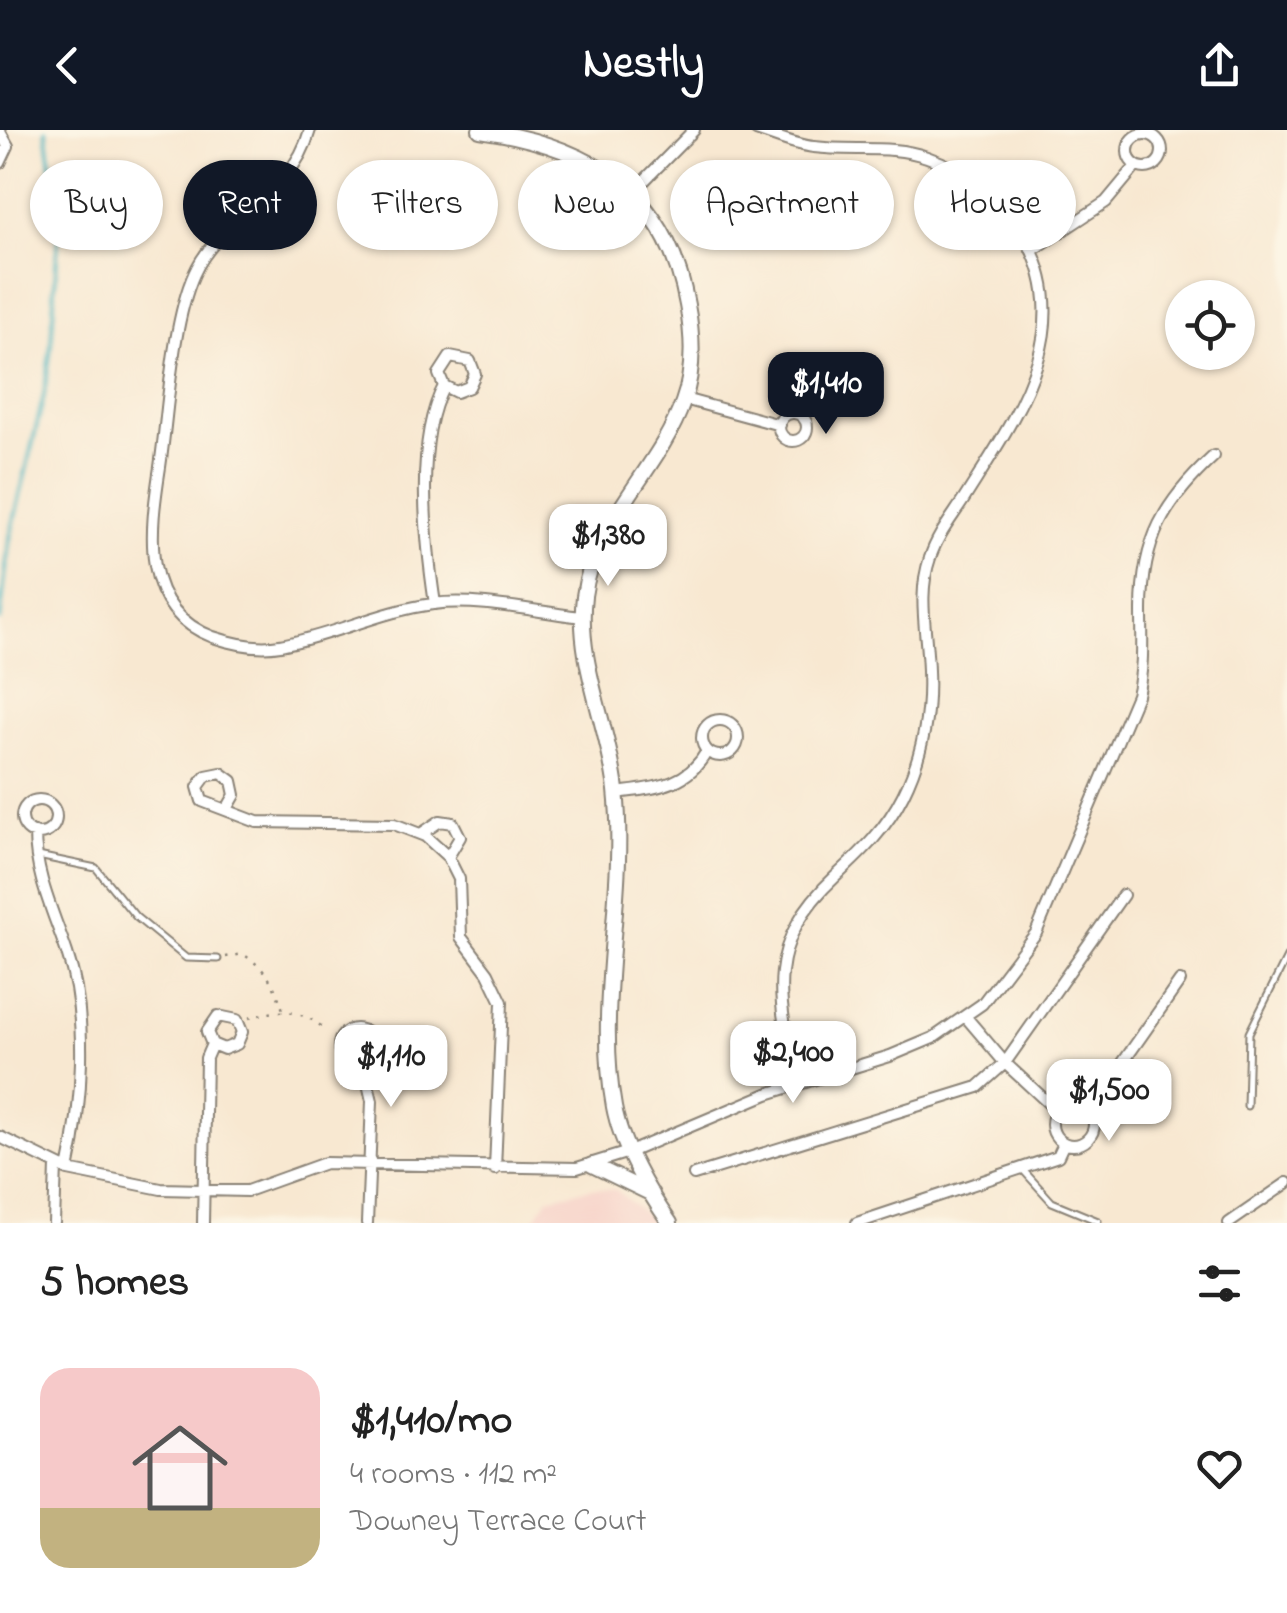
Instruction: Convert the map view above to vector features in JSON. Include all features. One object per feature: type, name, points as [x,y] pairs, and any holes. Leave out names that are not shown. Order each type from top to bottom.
[{"type":"street","points":[[310,130],[292,170],[263,204],[217,240],[189,287],[150,530],[157,581],[175,612],[190,623],[207,634],[248,646],[285,644],[362,619],[435,604],[583,617]]},
{"type":"street","points":[[480,130],[563,148],[586,160]]},
{"type":"street","points":[[650,175],[694,130]]},
{"type":"street","points":[[756,130],[814,147],[933,160]]},
{"type":"street","points":[[0,132],[8,146],[0,163]]},
{"type":"street","points":[[1076,222],[1106,202],[1136,166]]},
{"type":"street","points":[[650,214],[660,226],[686,294],[692,344],[684,399],[596,556],[583,617],[586,651],[616,793],[610,1070],[615,1112],[652,1194],[670,1223]]},
{"type":"street","points":[[799,1083],[780,1000],[784,949],[814,898],[886,826],[912,778],[928,710],[923,580],[939,535],[1022,406],[1037,373],[1045,296],[1034,250]]},
{"type":"street","points":[[435,604],[428,556],[427,472],[437,399],[444,386]]},
{"type":"street","points":[[684,399],[780,425]]},
{"type":"street","points":[[0,1137],[62,1168],[144,1187],[204,1191],[248,1191],[325,1163],[538,1170],[592,1165],[799,1083],[890,1056],[933,1038],[982,1004],[1047,914],[1137,695],[1142,675],[1142,589],[1156,524],[1174,494],[1214,456]]},
{"type":"street","points":[[616,793],[679,781],[699,766],[707,751]]},
{"type":"street","points":[[228,809],[257,822],[394,824],[421,834],[448,857],[458,880],[461,937],[488,973],[502,1002],[496,1168]]},
{"type":"street","points":[[421,834],[440,821],[454,823],[460,837],[448,857]]},
{"type":"street","points":[[35,833],[35,856],[68,954],[81,1046],[79,1108],[62,1168],[54,1223]]},
{"type":"street","points":[[694,1175],[978,1087],[1005,1064],[1123,895]]},
{"type":"street","points":[[1089,1111],[1180,981]]},
{"type":"street","points":[[965,1016],[1005,1064],[1057,1110]]},
{"type":"street","points":[[203,1223],[206,1058],[212,1044]]},
{"type":"street","points":[[363,1062],[372,1100],[367,1223]]},
{"type":"street","points":[[1077,1104],[1089,1111],[1094,1124],[1090,1136],[1078,1144],[1064,1143],[1052,1128],[1057,1110],[1077,1104]]},
{"type":"street","points":[[857,1223],[1058,1156],[1064,1143]]},
{"type":"street","points":[[592,1165],[652,1194]]},
{"type":"street","points":[[1229,1223],[1287,1183]]},
{"type":"lane","points":[[35,856],[96,868],[136,917],[186,958],[218,959]]},
{"type":"lane","points":[[1247,1106],[1250,1033],[1287,957]]},
{"type":"lane","points":[[1022,1168],[1052,1202],[1098,1222]]},
{"type":"path","points":[[218,959],[243,954],[260,965],[272,977],[283,1010]]},
{"type":"path","points":[[248,1018],[283,1010],[311,1018],[326,1030]]},
{"type":"shaded area","points":[[593,1188],[616,1190],[655,1223],[532,1223],[548,1198]]},
{"type":"waterway","points":[[0,620],[9,542],[44,395],[51,346],[59,224],[46,130]]}]
